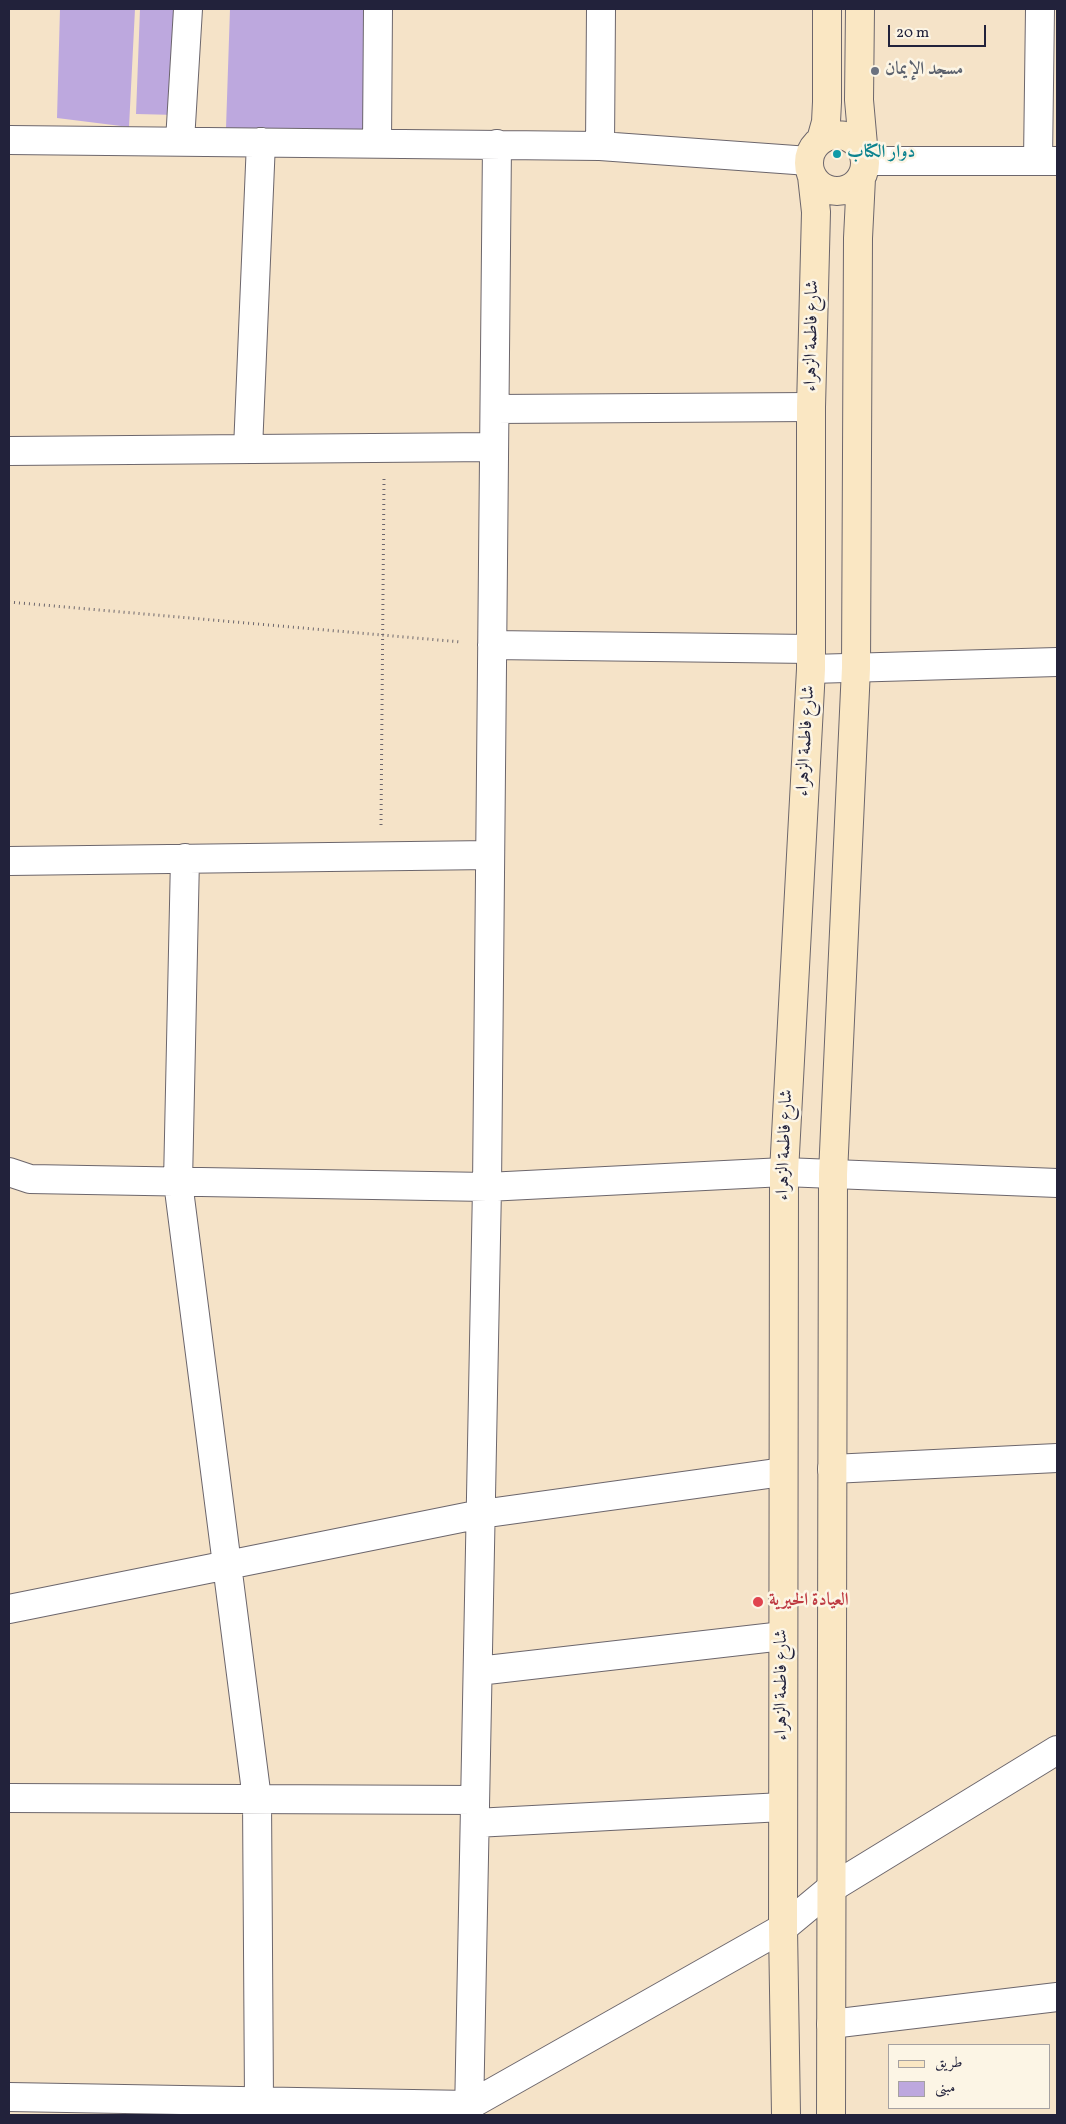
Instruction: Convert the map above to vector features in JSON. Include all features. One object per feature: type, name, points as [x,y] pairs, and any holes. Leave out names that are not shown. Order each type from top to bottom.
[{"type":"main road","name":"شارع فاطمة الزهراء","points":[[786,2115],[783,1928],[784,1172],[811,659],[811,407],[816,212],[814,159],[826,122],[827,9]]},
{"type":"main road","points":[[831,2115],[833,1174],[856,668],[858,238],[864,165],[860,100],[860,9]]},
{"type":"main road","points":[[828,136],[846,136],[860,148],[864,165],[848,190],[840,192],[823,188],[814,159],[828,136]]},
{"type":"street","points":[[180,141],[188,9]]},
{"type":"street","points":[[377,143],[378,9]]},
{"type":"street","points":[[600,146],[601,9]]},
{"type":"street","points":[[864,165],[1048,161],[1040,9]]},
{"type":"street","points":[[9,140],[600,146],[814,159]]},
{"type":"street","points":[[248,449],[261,142]]},
{"type":"street","points":[[469,2110],[487,1187],[497,144]]},
{"type":"street","points":[[495,409],[811,407]]},
{"type":"street","points":[[9,451],[494,447]]},
{"type":"street","points":[[492,645],[811,659],[856,668],[1057,662]]},
{"type":"street","points":[[9,861],[490,855]]},
{"type":"street","points":[[184,858],[178,1182],[257,1799],[259,2101]]},
{"type":"street","points":[[9,1172],[30,1179],[487,1187],[784,1172],[1057,1184]]},
{"type":"street","points":[[832,1470],[1057,1458]]},
{"type":"street","points":[[9,1609],[481,1514],[783,1472]]},
{"type":"street","points":[[478,1671],[783,1636]]},
{"type":"street","points":[[9,2097],[87,2107],[259,2101],[370,2109],[469,2110],[783,1928],[830,1889],[1057,1750]]},
{"type":"street","points":[[9,1798],[257,1799],[475,1812],[783,1807]]},
{"type":"street","points":[[831,2024],[1057,1997]]},
{"type":"path","points":[[381,856],[385,448]]},
{"type":"path","points":[[9,602],[492,645]]},
{"type":"building","points":[[60,9],[135,9],[129,127],[57,118]]},
{"type":"building","points":[[140,9],[182,9],[177,115],[136,114]]},
{"type":"building","points":[[230,9],[368,9],[367,135],[226,128]]},
{"type":"place","name":"مسجد الإيمان","points":[[875,71]]},
{"type":"place","name":"دوار الكتاب","points":[[837,154]]},
{"type":"place","name":"العيادة الخيرية","points":[[758,1602]]}]
